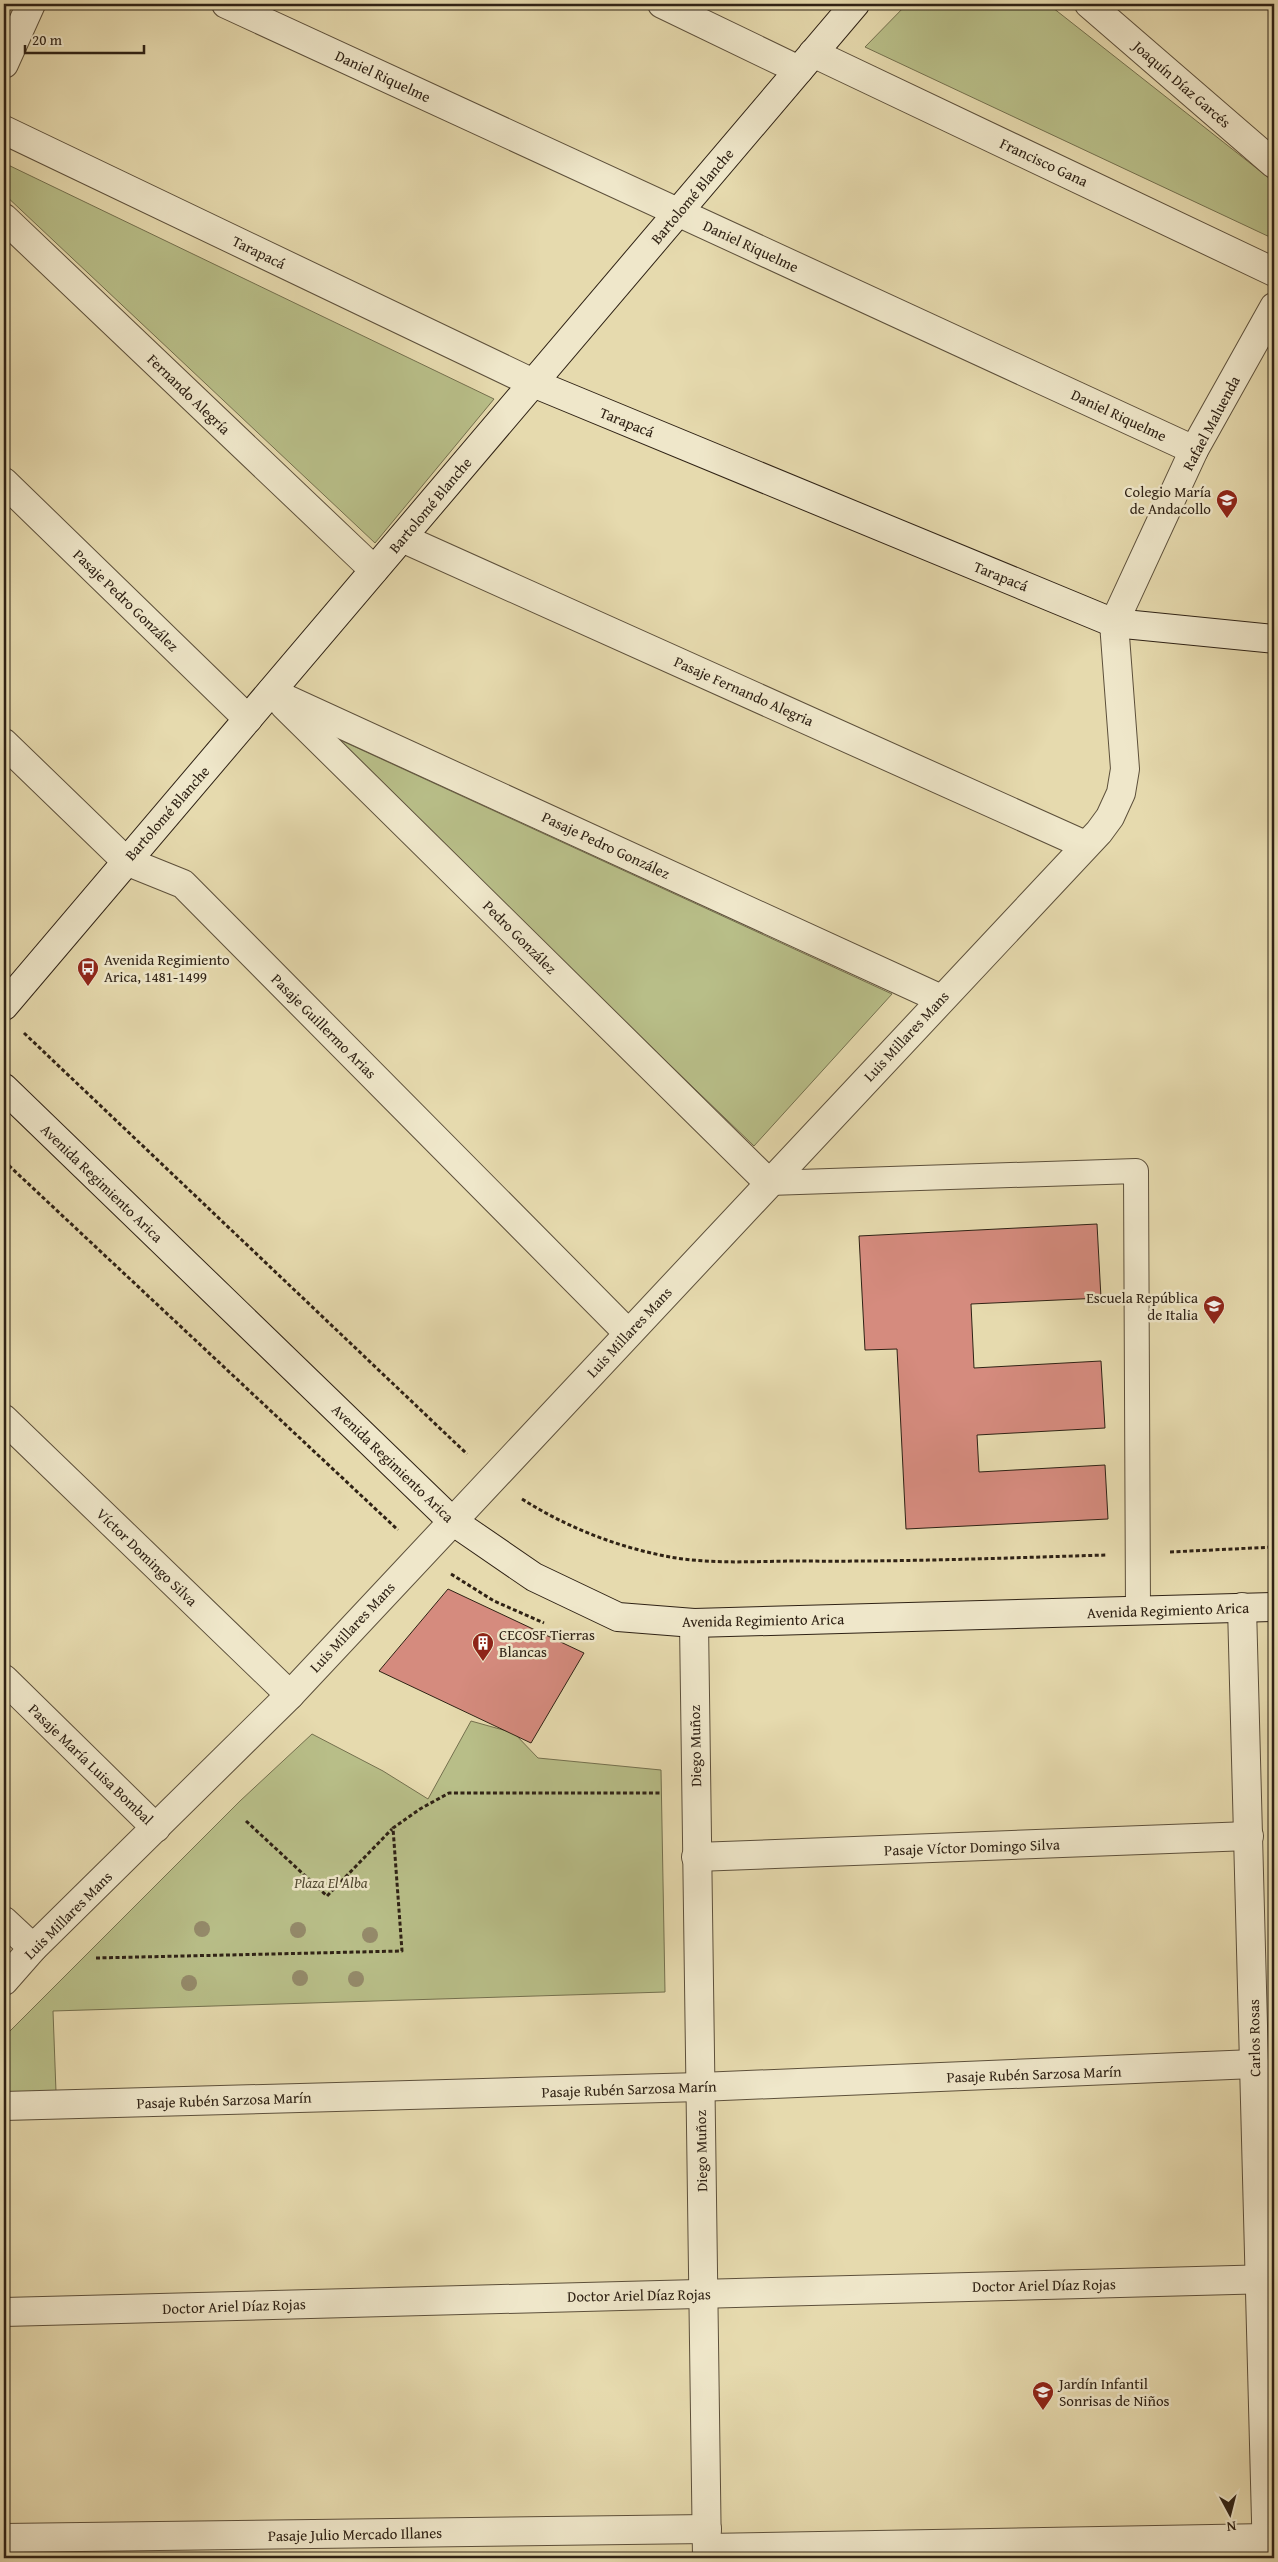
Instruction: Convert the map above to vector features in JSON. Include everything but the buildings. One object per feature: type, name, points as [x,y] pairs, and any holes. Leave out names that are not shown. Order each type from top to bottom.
[{"type":"street","points":[[4,64],[31,4]]},
{"type":"street","name":"Daniel Riquelme","points":[[226,4],[1194,450]]},
{"type":"street","name":"Francisco Gana","points":[[662,4],[806,61],[1274,272]]},
{"type":"street","name":"Bartolomé Blanche","points":[[4,1006],[855,4]]},
{"type":"street","name":"Joaquín Díaz Garcés","points":[[1089,4],[1274,164]]},
{"type":"street","name":"Tarapacá","points":[[4,130],[533,383],[1114,623],[1274,639]]},
{"type":"street","name":"Fernando Alegría","points":[[4,218],[374,570]]},
{"type":"street","name":"Rafael Maluenda","points":[[1114,623],[1194,450],[1274,307]]},
{"type":"street","name":"Pasaje Pedro González","points":[[4,482],[248,719]]},
{"type":"street","name":"Pasaje Fernando Alegria","points":[[402,538],[1085,845]]},
{"type":"street","name":"Luis Millares Mans","points":[[4,1980],[33,1948],[290,1695],[451,1520],[1099,832],[1110,817],[1120,793],[1125,769],[1114,623]]},
{"type":"street","name":"Pasaje Pedro González","points":[[271,692],[940,999]]},
{"type":"street","name":"Pedro González","points":[[271,692],[769,1183]]},
{"type":"street","name":"Pasaje Guillermo Arias","points":[[4,743],[126,861],[184,884],[628,1333]]},
{"type":"street","name":"Avenida Regimiento Arica","points":[[4,1088],[451,1520],[534,1576],[618,1617],[694,1623],[1274,1607]]},
{"type":"street","name":"Víctor Domingo Silva","points":[[4,1419],[290,1695]]},
{"type":"street","name":"Carlos Rosas","points":[[1242,1608],[1254,2064],[1267,2279],[1267,2548]]},
{"type":"street","name":"Diego Muñoz","points":[[694,1623],[707,2545]]},
{"type":"street","name":"Pasaje María Luisa Bombal","points":[[4,1678],[156,1828]]},
{"type":"street","name":"Pasaje Víctor Domingo Silva","points":[[696,1857],[1249,1836]]},
{"type":"street","points":[[4,1921],[33,1948]]},
{"type":"street","name":"Pasaje Rubén Sarzosa Marín","points":[[4,2106],[700,2087],[1254,2064]]},
{"type":"street","name":"Doctor Ariel Díaz Rojas","points":[[4,2312],[1267,2279]]},
{"type":"street","name":"Pasaje Julio Mercado Illanes","points":[[4,2538],[1267,2548]]},
{"type":"lane","points":[[769,1183],[1136,1171],[1138,1610]]},
{"type":"path","points":[[1138,1554],[1274,1547]]},
{"type":"path","points":[[246,1821],[327,1896],[393,1828],[420,1808],[448,1793],[696,1792]]},
{"type":"path","points":[[96,1958],[402,1950],[393,1828]]},
{"type":"green space","points":[[907,4],[1048,4],[1274,182],[1274,239],[865,47]]},
{"type":"green space","points":[[4,163],[494,399],[375,543],[4,194]]},
{"type":"green space","points":[[327,734],[892,994],[754,1146]]},
{"type":"green space","name":"Plaza El Alba","points":[[471,1721],[514,1733],[538,1758],[661,1770],[665,1992],[53,2011],[56,2092],[4,2093],[4,2037],[240,1801],[312,1734],[383,1771],[428,1799]]},
{"type":"place","name":"Colegio María de Andacollo","points":[[1227,519]]},
{"type":"place","name":"Avenida Regimiento Arica, 1481-1499","points":[[88,987]]},
{"type":"place","name":"Escuela República de Italia","points":[[1214,1325]]},
{"type":"place","name":"CECOSF Tierras Blancas","points":[[483,1662]]},
{"type":"place","name":"Jardín Infantil Sonrisas de Niños","points":[[1043,2411]]}]
